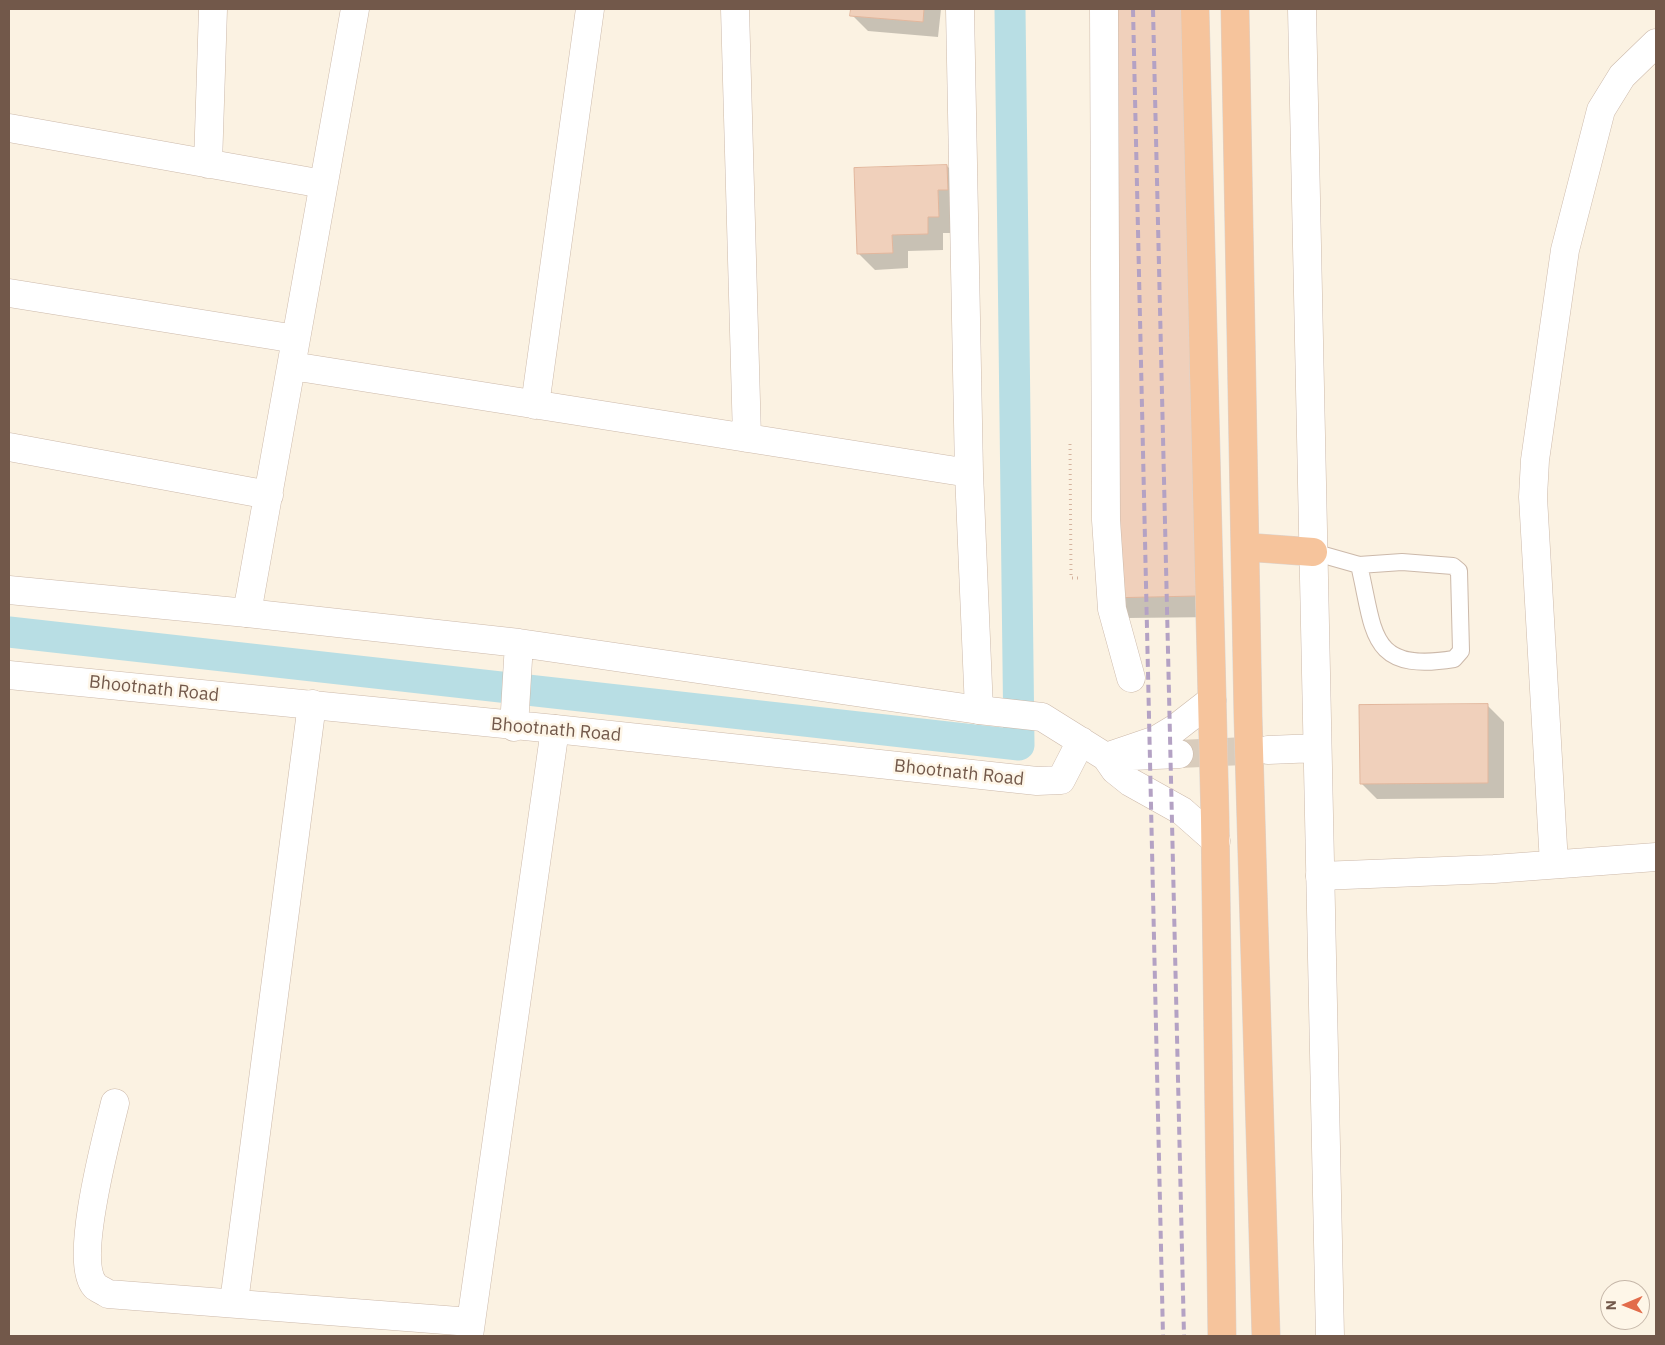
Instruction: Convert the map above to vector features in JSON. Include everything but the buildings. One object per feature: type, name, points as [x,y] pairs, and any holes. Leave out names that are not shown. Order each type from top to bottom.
[{"type":"highway","points":[[1195,9],[1216,841],[1222,1336]]},
{"type":"highway","points":[[1235,9],[1245,547],[1266,1336]]},
{"type":"highway","points":[[1245,547],[1313,552]]},
{"type":"street","points":[[208,164],[213,9]]},
{"type":"street","points":[[247,613],[355,9]]},
{"type":"street","points":[[536,405],[590,9]]},
{"type":"street","points":[[735,9],[747,438]]},
{"type":"street","points":[[960,9],[969,473],[983,710]]},
{"type":"street","points":[[1104,9],[1106,520],[1112,609],[1131,678]]},
{"type":"street","points":[[1302,9],[1330,1336]]},
{"type":"street","points":[[1554,864],[1533,496],[1534,460],[1565,250],[1601,110],[1622,76],[1656,43],[1656,24]]},
{"type":"street","points":[[9,128],[323,184]]},
{"type":"street","points":[[9,293],[296,339]]},
{"type":"street","points":[[292,366],[969,473]]},
{"type":"street","points":[[9,447],[269,495]]},
{"type":"street","points":[[9,590],[247,613],[518,652],[1042,717],[1106,757],[1115,770],[1130,782],[1182,811],[1216,841]]},
{"type":"street","points":[[514,722],[518,652]]},
{"type":"street","name":"Bhootnath Road","points":[[9,675],[514,722],[555,729],[1037,781],[1061,780],[1081,741]]},
{"type":"street","points":[[1106,757],[1156,740],[1176,728],[1212,700]]},
{"type":"street","points":[[234,1302],[312,704]]},
{"type":"street","points":[[115,1103],[92,1206],[87,1266],[94,1286],[108,1294],[234,1302],[470,1329],[555,729]]},
{"type":"street","points":[[1268,750],[1317,748]]},
{"type":"street","points":[[1106,757],[1180,754]]},
{"type":"street","points":[[1320,876],[1656,858]]},
{"type":"lane","points":[[1313,552],[1359,565],[1402,562],[1453,566],[1459,571],[1461,650],[1454,659],[1438,662],[1402,660],[1385,651],[1375,632],[1359,565]]},
{"type":"path","points":[[1070,444],[1070,537]]},
{"type":"waterway","points":[[9,632],[1019,745],[1010,9]]},
{"type":"tunnel","points":[[1179,754],[1268,750]]},
{"type":"railway","points":[[1133,9],[1163,1336]]},
{"type":"railway","points":[[1153,9],[1184,1336]]}]
